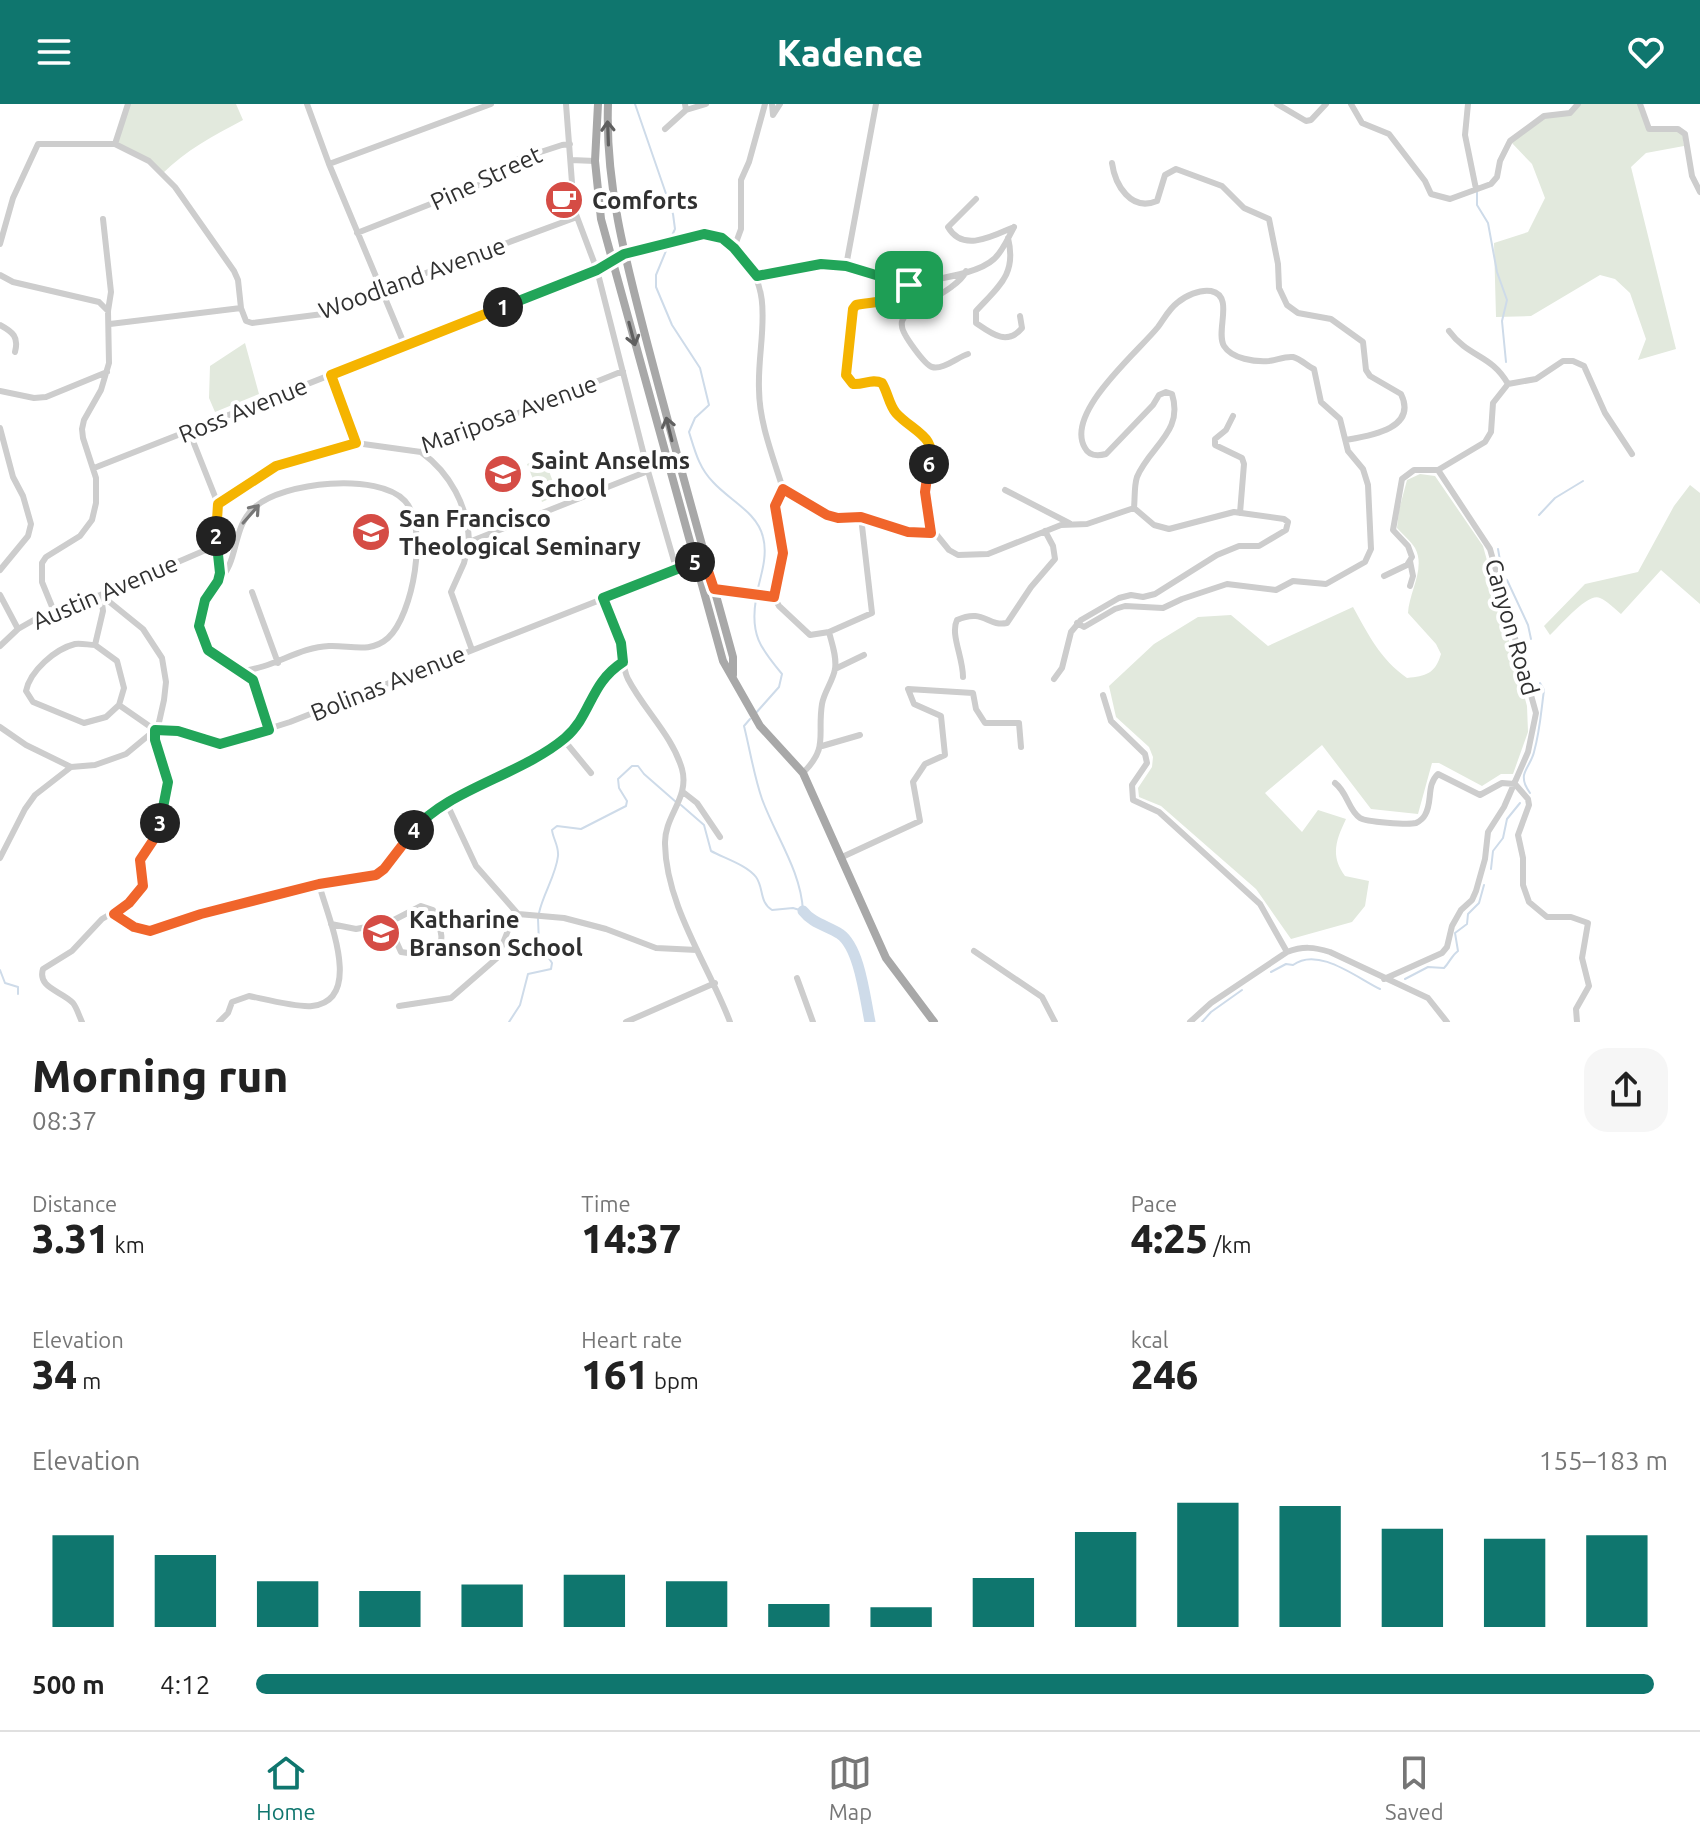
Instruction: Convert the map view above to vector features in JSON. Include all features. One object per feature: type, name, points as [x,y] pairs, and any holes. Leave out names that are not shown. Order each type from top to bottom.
[{"type":"main road","points":[[598,104],[595,161],[601,219],[723,661],[760,726],[803,773],[886,958],[934,1022]]},
{"type":"main road","points":[[608,104],[609,161],[624,254],[704,559],[733,657],[733,675]]},
{"type":"street","points":[[115,144],[128,104]]},
{"type":"street","points":[[307,104],[405,346]]},
{"type":"street","points":[[329,164],[491,104]]},
{"type":"street","points":[[566,104],[572,198],[597,270],[676,568]]},
{"type":"street","points":[[665,129],[685,107],[706,104]]},
{"type":"street","points":[[765,104],[741,180],[741,229],[734,248],[757,276],[763,324],[758,388],[783,489],[775,506],[783,553],[774,597]]},
{"type":"street","points":[[772,104],[773,115],[780,104]]},
{"type":"street","points":[[846,266],[876,104]]},
{"type":"street","points":[[1277,104],[1306,121],[1311,120],[1326,104]]},
{"type":"street","points":[[1351,104],[1362,123],[1389,134],[1425,181],[1431,194],[1450,199],[1491,184],[1497,177],[1500,161],[1510,141],[1544,116],[1570,113],[1578,104]]},
{"type":"street","points":[[1468,104],[1465,135],[1476,189]]},
{"type":"street","points":[[1640,104],[1649,129],[1678,129],[1685,134],[1692,176],[1700,192]]},
{"type":"street","points":[[0,244],[13,198],[38,144],[115,144],[149,161],[175,187],[234,271],[241,308]]},
{"type":"street","name":"Pine Street","points":[[357,233],[494,179],[513,161],[570,144]]},
{"type":"street","points":[[571,160],[595,161]]},
{"type":"street","points":[[1112,163],[1121,189],[1130,199],[1141,204],[1157,201],[1165,175],[1176,169],[1222,186],[1244,208],[1269,219],[1278,264],[1279,288],[1287,305],[1298,313],[1331,319],[1346,328],[1363,342],[1364,364],[1370,376],[1401,394],[1404,399],[1399,424],[1374,435],[1346,440]]},
{"type":"street","points":[[757,276],[821,264],[846,266],[909,285],[966,271],[991,262],[1014,227],[977,241],[961,240],[948,227],[976,199]]},
{"type":"street","name":"Woodland Avenue","points":[[110,324],[241,308],[246,321],[323,314],[577,217]]},
{"type":"street","points":[[53,609],[42,582],[42,563],[46,557],[80,536],[92,520],[97,490],[82,429],[107,372],[111,292],[103,219]]},
{"type":"street","name":"Ross Avenue","points":[[94,468],[597,270],[624,254],[704,234],[713,235],[734,248]]},
{"type":"street","points":[[1008,238],[1013,255],[1007,278],[976,311],[976,323],[999,338],[1005,338],[1017,334],[1022,328],[1020,316]]},
{"type":"street","points":[[966,271],[963,279],[955,285],[906,315],[902,330],[932,367],[943,366],[968,354]]},
{"type":"street","points":[[0,275],[13,282],[99,302],[108,311]]},
{"type":"street","points":[[909,285],[903,295],[856,305],[853,309],[846,375],[853,384],[882,383],[894,411],[930,443],[933,453],[925,492],[931,533]]},
{"type":"street","points":[[1077,623],[1084,627],[1103,614],[1125,606],[1163,608],[1227,584],[1276,590],[1293,581],[1326,584],[1358,568],[1371,549],[1370,505],[1363,469],[1351,457],[1340,419],[1321,402],[1314,369],[1291,356],[1261,361],[1235,355],[1225,347],[1221,334],[1224,304],[1220,295],[1210,291],[1197,292],[1173,306],[1088,409],[1082,431],[1083,444],[1088,452],[1097,456],[1106,454],[1159,395],[1166,392],[1172,394],[1173,424],[1170,433],[1146,460],[1136,480],[1134,508]]},
{"type":"street","points":[[0,325],[13,332],[17,343],[15,352]]},
{"type":"street","points":[[1449,331],[1466,350],[1495,365],[1508,384]]},
{"type":"street","points":[[1410,586],[1413,571],[1411,551],[1393,530],[1401,481],[1414,470],[1438,470],[1485,442],[1491,432],[1493,403],[1508,384],[1536,379],[1563,361],[1581,364],[1588,372],[1605,413],[1632,454]]},
{"type":"street","name":"Mariposa Avenue","points":[[218,504],[276,466],[356,443],[421,452],[623,371]]},
{"type":"street","points":[[0,391],[34,398],[46,397],[63,393],[107,372]]},
{"type":"street","points":[[331,375],[356,443]]},
{"type":"street","points":[[1233,416],[1226,430],[1215,439],[1215,445],[1242,458],[1240,513]]},
{"type":"street","points":[[0,428],[13,477],[30,518],[31,530],[0,570]]},
{"type":"street","points":[[189,431],[218,504],[215,546],[219,564],[218,581]]},
{"type":"street","points":[[421,452],[441,469],[457,494],[469,530],[464,563],[451,592],[472,650]]},
{"type":"street","name":"Canyon Road","points":[[1384,979],[1442,953],[1447,947],[1452,926],[1476,891],[1485,859],[1488,832],[1504,807],[1528,752],[1536,713],[1490,549],[1438,470]]},
{"type":"street","points":[[469,542],[648,471]]},
{"type":"street","points":[[242,671],[267,667],[311,649],[330,646],[360,649],[387,638],[399,622],[413,590],[417,521],[405,500],[394,493],[356,483],[332,484],[276,496],[255,506],[244,521],[235,539],[227,572],[205,600],[199,626],[208,650],[242,671],[256,684],[269,730]]},
{"type":"street","points":[[783,489],[827,515],[861,517],[908,532],[931,533],[940,537],[949,550],[958,555],[988,554],[1045,531],[1072,524],[1087,524],[1134,508]]},
{"type":"street","points":[[1005,490],[1072,524]]},
{"type":"street","points":[[1054,679],[1062,668],[1068,641],[1077,623],[1119,598],[1155,594],[1217,555],[1239,546],[1259,546],[1275,538],[1288,525],[1284,519],[1234,512],[1169,529],[1154,525],[1134,508]]},
{"type":"street","points":[[714,589],[774,597],[810,635],[829,632],[872,613],[861,517]]},
{"type":"street","points":[[963,677],[963,662],[954,625],[957,620],[972,615],[986,617],[998,624],[1007,623],[1055,559],[1045,531]]},
{"type":"street","name":"Austin Avenue","points":[[0,646],[18,629],[53,609],[101,595],[215,546]]},
{"type":"street","name":"Bolinas Avenue","points":[[155,730],[178,731],[220,744],[269,730],[704,559]]},
{"type":"street","points":[[219,564],[231,561]]},
{"type":"street","points":[[1384,576],[1410,561]]},
{"type":"street","points":[[252,592],[278,663]]},
{"type":"street","points":[[0,595],[18,629]]},
{"type":"street","points":[[95,645],[103,611],[101,595]]},
{"type":"street","points":[[82,1022],[74,1004],[47,985],[41,974],[43,969],[72,951],[102,919],[129,903],[143,886],[140,860],[156,836],[168,782],[155,740],[166,682],[162,658],[143,629],[101,595]]},
{"type":"street","points":[[603,598],[621,643],[627,678],[677,757],[683,773],[682,795],[669,822],[665,846],[683,921],[715,983],[730,1022]]},
{"type":"street","points":[[803,773],[815,762],[822,746],[822,703],[835,669],[835,654],[829,632]]},
{"type":"street","points":[[76,644],[95,645],[117,661],[124,688],[119,705],[106,717],[84,723],[33,702],[26,691],[28,681],[34,674],[57,653],[76,644]]},
{"type":"street","points":[[835,669],[864,655]]},
{"type":"street","points":[[114,914],[134,927],[150,931],[201,914],[319,884],[376,875],[427,814],[538,758],[563,739],[583,715],[601,680],[623,662]]},
{"type":"street","points":[[256,684],[267,667]]},
{"type":"street","points":[[840,858],[920,821],[913,782],[925,764],[945,755],[941,716],[914,704],[908,689],[973,693],[976,709],[985,723],[1019,723],[1021,747]]},
{"type":"street","points":[[1103,695],[1111,721],[1145,754],[1147,763],[1132,785],[1133,800],[1159,812],[1260,904],[1287,952]]},
{"type":"street","points":[[119,705],[155,730]]},
{"type":"street","points":[[0,727],[26,745],[71,767],[95,765],[126,754],[155,730]]},
{"type":"street","points":[[822,746],[860,735]]},
{"type":"street","points":[[563,739],[591,773]]},
{"type":"street","points":[[0,858],[35,795],[71,767]]},
{"type":"street","points":[[1335,783],[1345,791],[1358,817],[1408,824],[1420,821],[1426,814],[1431,784],[1438,774],[1480,795],[1502,783],[1515,784],[1528,799],[1529,805],[1518,835],[1523,858],[1523,885],[1529,902],[1547,917],[1571,917],[1588,923],[1582,958],[1589,986],[1576,1009],[1577,1022]]},
{"type":"street","points":[[682,795],[697,803],[720,837]]},
{"type":"street","points":[[447,804],[476,866],[518,914],[564,918],[606,929],[656,948],[697,950]]},
{"type":"street","points":[[219,1022],[228,1013],[232,1002],[241,998],[260,998],[311,1007],[331,996],[338,987],[341,970],[319,884]]},
{"type":"street","points":[[331,924],[356,929],[388,923],[427,906],[433,910],[441,931],[441,945],[435,952],[401,952],[388,923]]},
{"type":"street","points":[[399,1006],[451,998],[497,958],[511,923],[518,914]]},
{"type":"street","points":[[1190,1022],[1211,1003],[1287,952],[1314,947],[1428,998],[1447,1022]]},
{"type":"street","points":[[974,951],[1042,997],[1055,1022]]},
{"type":"street","points":[[797,978],[813,1022]]},
{"type":"street","points":[[626,1022],[715,983]]},
{"type":"shaded area","points":[[128,104],[236,104],[243,120],[190,151],[162,174],[149,161],[115,144]]},
{"type":"shaded area","points":[[1578,104],[1640,104],[1646,127],[1682,130],[1684,146],[1646,153],[1631,167],[1676,349],[1638,360],[1646,339],[1630,293],[1615,279],[1600,275],[1531,316],[1496,317],[1494,243],[1528,232],[1545,198],[1532,164],[1510,141],[1549,114],[1570,113]]},
{"type":"shaded area","points":[[245,343],[259,394],[215,412],[209,398],[210,366]]},
{"type":"shaded area","points":[[544,458],[558,495],[542,502],[527,464]]},
{"type":"shaded area","points":[[1420,474],[1435,476],[1483,546],[1527,706],[1528,732],[1513,774],[1501,774],[1482,786],[1439,763],[1432,763],[1418,814],[1371,809],[1322,745],[1265,793],[1302,832],[1318,810],[1346,819],[1337,841],[1337,862],[1345,876],[1369,881],[1365,906],[1352,922],[1291,939],[1256,889],[1161,806],[1139,797],[1138,788],[1152,767],[1153,757],[1149,747],[1116,717],[1109,686],[1154,644],[1198,617],[1231,615],[1268,646],[1353,607],[1376,646],[1398,671],[1407,678],[1429,673],[1441,654],[1408,613],[1418,572],[1418,556],[1413,545],[1397,528],[1407,480]]},
{"type":"shaded area","points":[[1690,485],[1700,493],[1700,604],[1661,570],[1621,614],[1603,599],[1595,597],[1550,635],[1544,626],[1585,584],[1638,572],[1674,506]]},
{"type":"waterway","points":[[635,104],[673,214],[675,229],[670,240]]},
{"type":"waterway","points":[[1477,192],[1477,205],[1488,223],[1497,272],[1507,300],[1502,321],[1506,362]]},
{"type":"waterway","points":[[668,246],[656,275],[656,287],[672,325],[700,368],[709,405],[695,418],[689,432],[708,477],[749,513],[760,528],[765,551],[757,592]]},
{"type":"waterway","points":[[1539,515],[1555,498],[1583,481]]},
{"type":"waterway","points":[[1498,549],[1500,577],[1507,580],[1528,625],[1531,639]]},
{"type":"waterway","points":[[755,714],[779,687],[782,674],[758,640],[754,622],[756,599]]},
{"type":"waterway","points":[[1530,793],[1524,775],[1539,729],[1544,690],[1540,683]]},
{"type":"waterway","points":[[681,805],[704,825],[711,851],[741,865],[756,877],[768,907],[772,910],[793,908],[803,911],[798,882],[757,781],[744,726],[750,719]]},
{"type":"waterway","points":[[539,913],[558,856],[552,830],[557,826],[581,829],[626,806],[618,779],[632,766],[638,766],[676,802]]},
{"type":"waterway","points":[[1491,869],[1493,851],[1503,838],[1507,819],[1520,803]]},
{"type":"waterway","points":[[1405,979],[1428,967],[1446,966],[1458,951],[1455,933],[1467,924],[1468,914],[1479,903],[1484,885]]},
{"type":"waterway","points":[[803,911],[847,941],[861,975],[870,1022]]},
{"type":"waterway","points":[[509,1022],[520,1005],[528,974],[551,969],[552,963],[539,943],[538,919]]},
{"type":"waterway","points":[[1271,972],[1286,964],[1314,959],[1337,966],[1380,989]]},
{"type":"waterway","points":[[0,970],[5,983],[18,987],[18,994]]},
{"type":"waterway","points":[[1202,1022],[1242,990]]},
{"type":"place","name":"Comforts","points":[[564,200]]},
{"type":"place","name":"Saint Anselms School","points":[[503,474]]},
{"type":"place","name":"San Francisco Theological Seminary","points":[[371,532]]},
{"type":"place","name":"Katharine Branson School","points":[[381,933]]},
{"type":"route","points":[[704,234],[722,238],[751,265],[757,276],[821,264],[846,266],[909,285],[903,295],[856,305],[853,309],[846,375],[853,384],[882,383],[894,411],[933,448],[925,481],[931,533],[908,532],[873,519],[827,515],[783,489],[775,506],[783,553],[774,597],[714,589],[704,559],[603,598],[621,643],[623,662],[601,680],[570,733],[538,758],[427,814],[376,875],[319,884],[201,914],[150,931],[134,927],[114,914],[129,903],[143,886],[140,860],[156,836],[164,808],[168,782],[155,740],[155,730],[178,731],[220,744],[269,730],[256,684],[208,650],[199,626],[205,600],[220,573],[215,546],[218,504],[276,466],[356,443],[331,375],[597,270],[624,254],[704,234]]}]
